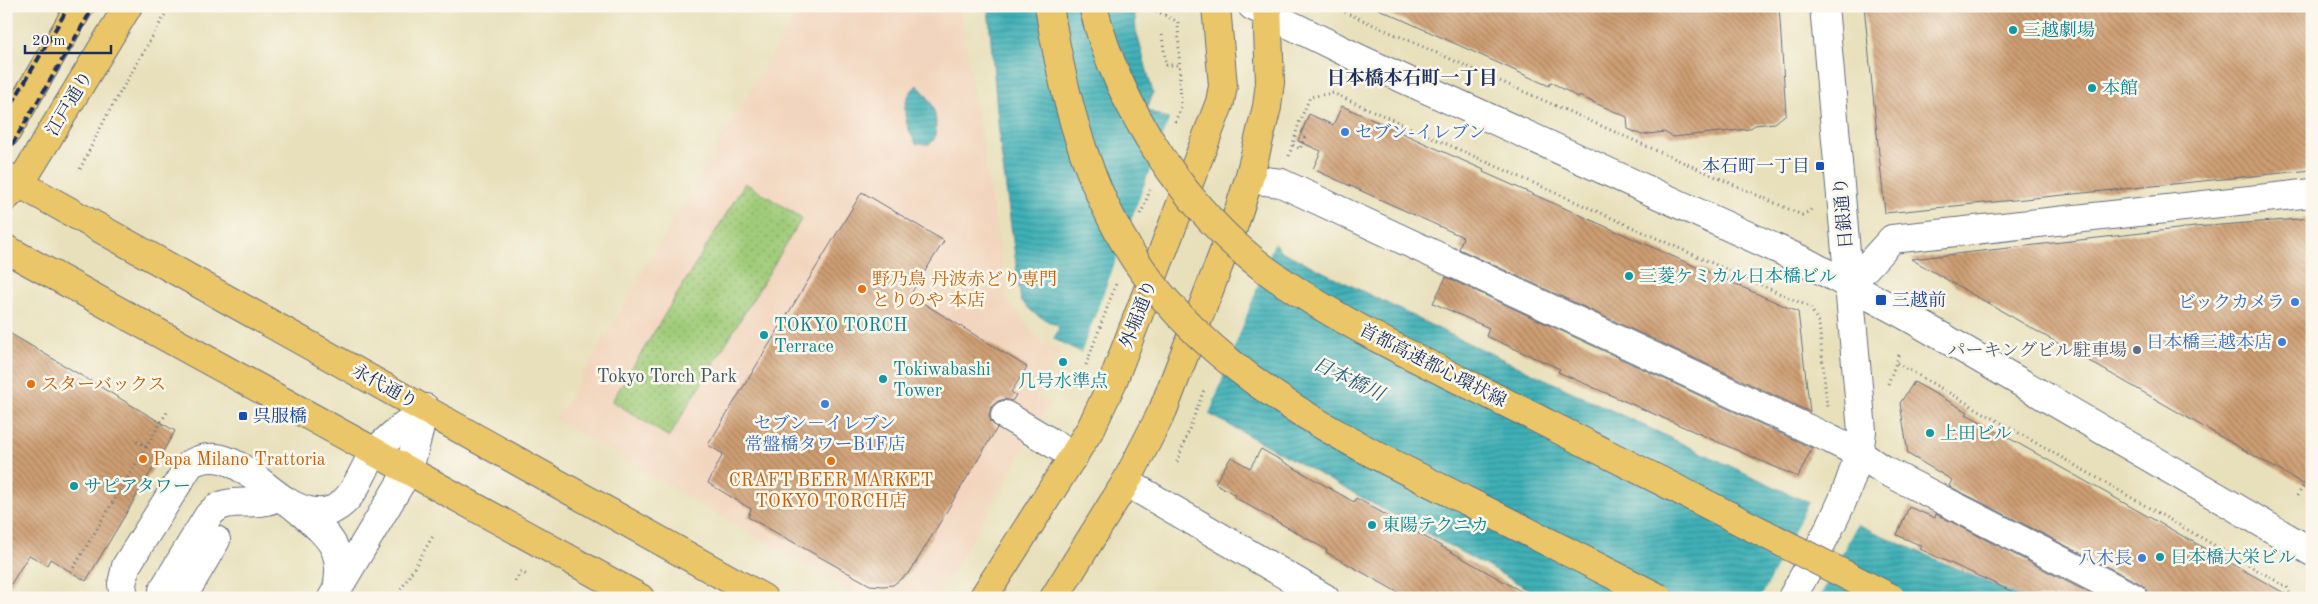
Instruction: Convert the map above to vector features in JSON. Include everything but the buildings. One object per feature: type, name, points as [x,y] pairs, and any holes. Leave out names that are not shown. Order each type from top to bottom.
[{"type":"main road","points":[[6,133],[80,6]]},
{"type":"main road","name":"江戸通り","points":[[11,186],[128,6]]},
{"type":"main road","points":[[1049,6],[1062,80],[1075,126],[1102,198],[1136,262],[1188,324],[1250,377],[1336,433],[1403,470],[1659,598]]},
{"type":"main road","name":"首都高速都心環状線","points":[[1093,6],[1107,55],[1119,82],[1165,162],[1218,226],[1271,274],[1300,294],[1386,341],[1891,598]]},
{"type":"main road","name":"外堀通り","points":[[983,598],[1091,428],[1113,381],[1220,102],[1223,86],[1216,6]]},
{"type":"main road","points":[[1054,598],[1126,482],[1163,410],[1233,228],[1249,179],[1267,107],[1270,82],[1262,9]]},
{"type":"main road","name":"永代通り","points":[[11,186],[425,408],[763,598]]},
{"type":"main road","points":[[6,249],[409,469],[630,595]]},
{"type":"street","name":"日銀通り","points":[[1792,598],[1839,506],[1860,454],[1862,431],[1824,6]]},
{"type":"street","points":[[1262,9],[1362,60],[1806,262],[1850,285],[2312,552]]},
{"type":"street","points":[[1249,179],[1281,183],[1830,439],[1860,454],[1882,469],[2134,598]]},
{"type":"street","points":[[1850,285],[1892,240],[2312,193]]},
{"type":"street","points":[[173,594],[208,516],[217,506],[230,502],[259,504],[287,502],[319,513],[340,506],[350,496],[376,452],[425,408]]},
{"type":"street","points":[[334,594],[409,469],[425,408]]},
{"type":"street","points":[[1005,414],[1074,456]]},
{"type":"street","points":[[124,598],[122,584],[126,566],[185,468],[208,457],[227,459],[287,502],[327,534],[336,548],[340,575],[334,594]]},
{"type":"street","points":[[1126,482],[1325,598]]},
{"type":"street","points":[[173,594],[216,540]]},
{"type":"path","points":[[80,169],[106,117],[170,6]]},
{"type":"path","points":[[1147,6],[1178,22],[1181,107]]},
{"type":"path","points":[[1331,6],[1802,215],[1810,211],[1815,202]]},
{"type":"path","points":[[1162,35],[1166,65],[1179,65]]},
{"type":"path","points":[[1281,183],[1310,97],[1333,93],[1810,307],[1819,322],[1830,439]]},
{"type":"path","points":[[1293,145],[1300,149],[1305,136]]},
{"type":"path","points":[[1897,363],[2286,587],[2292,598]]},
{"type":"path","points":[[71,572],[167,412]]},
{"type":"path","points":[[137,441],[146,447]]},
{"type":"path","points":[[2297,496],[2310,476]]},
{"type":"path","points":[[396,598],[433,536]]},
{"type":"path","points":[[515,581],[521,572],[529,576]]},
{"type":"shaded area","points":[[801,6],[959,6],[1008,300],[1038,339],[1061,352],[1037,396],[1050,403],[938,598],[861,598],[556,420]]},
{"type":"green space","name":"Tokyo Torch Park","points":[[745,183],[802,218],[669,437],[612,401]]},
{"type":"water","name":"日本橋川","points":[[988,6],[1134,6],[1136,30],[1153,93],[1147,110],[1170,120],[1281,251],[1447,333],[1811,504],[2023,598],[1545,598],[1213,416],[1054,339],[1059,327],[1035,314],[1021,301],[1000,144]]},
{"type":"water","points":[[917,85],[928,97],[934,110],[936,124],[934,140],[929,144],[916,144],[906,121],[905,106],[907,99]]},
{"type":"pier","points":[[1170,117],[1275,240],[1208,417],[1080,356]]},
{"type":"pier","points":[[1810,500],[1858,522],[1819,598],[1761,598]]},
{"type":"railway","points":[[6,114],[69,6]]},
{"type":"railway","points":[[6,155],[94,6]]},
{"type":"place","name":"三越劇場","points":[[2013,30]]},
{"type":"place","name":"本館","points":[[2092,88]]},
{"type":"place","name":"セブン-イレブン","points":[[1345,132]]},
{"type":"place","name":"本石町一丁目","points":[[1820,166]]},
{"type":"place","name":"三菱ケミカル日本橋ビル","points":[[1629,276]]},
{"type":"place","name":"野乃鳥 丹波赤どり専門 とりのや 本店","points":[[862,289]]},
{"type":"place","name":"三越前","points":[[1881,300]]},
{"type":"place","name":"ビックカメラ","points":[[2295,302]]},
{"type":"place","name":"TOKYO TORCH Terrace","points":[[764,335]]},
{"type":"place","name":"日本橋三越本店","points":[[2282,342]]},
{"type":"place","name":"パーキングビル駐車場","points":[[2137,350]]},
{"type":"place","name":"几号水準点","points":[[1063,362]]},
{"type":"place","name":"Tokiwabashi Tower","points":[[883,379]]},
{"type":"place","name":"スターバックス","points":[[31,384]]},
{"type":"place","name":"セブン－イレブン 常盤橋タワーB1F店","points":[[825,404]]},
{"type":"place","name":"呉服橋","points":[[243,416]]},
{"type":"place","name":"上田ビル","points":[[1930,433]]},
{"type":"place","name":"Papa Milano Trattoria","points":[[143,459]]},
{"type":"place","name":"CRAFT BEER MARKET TOKYO TORCH店","points":[[831,461]]},
{"type":"place","name":"サピアタワー","points":[[74,486]]},
{"type":"place","name":"東陽テクニカ","points":[[1372,525]]},
{"type":"place","name":"日本橋大栄ビル","points":[[2160,557]]},
{"type":"place","name":"八木長","points":[[2142,558]]},
{"type":"district","name":"日本橋本石町一丁目","points":[[1412,77]]}]
